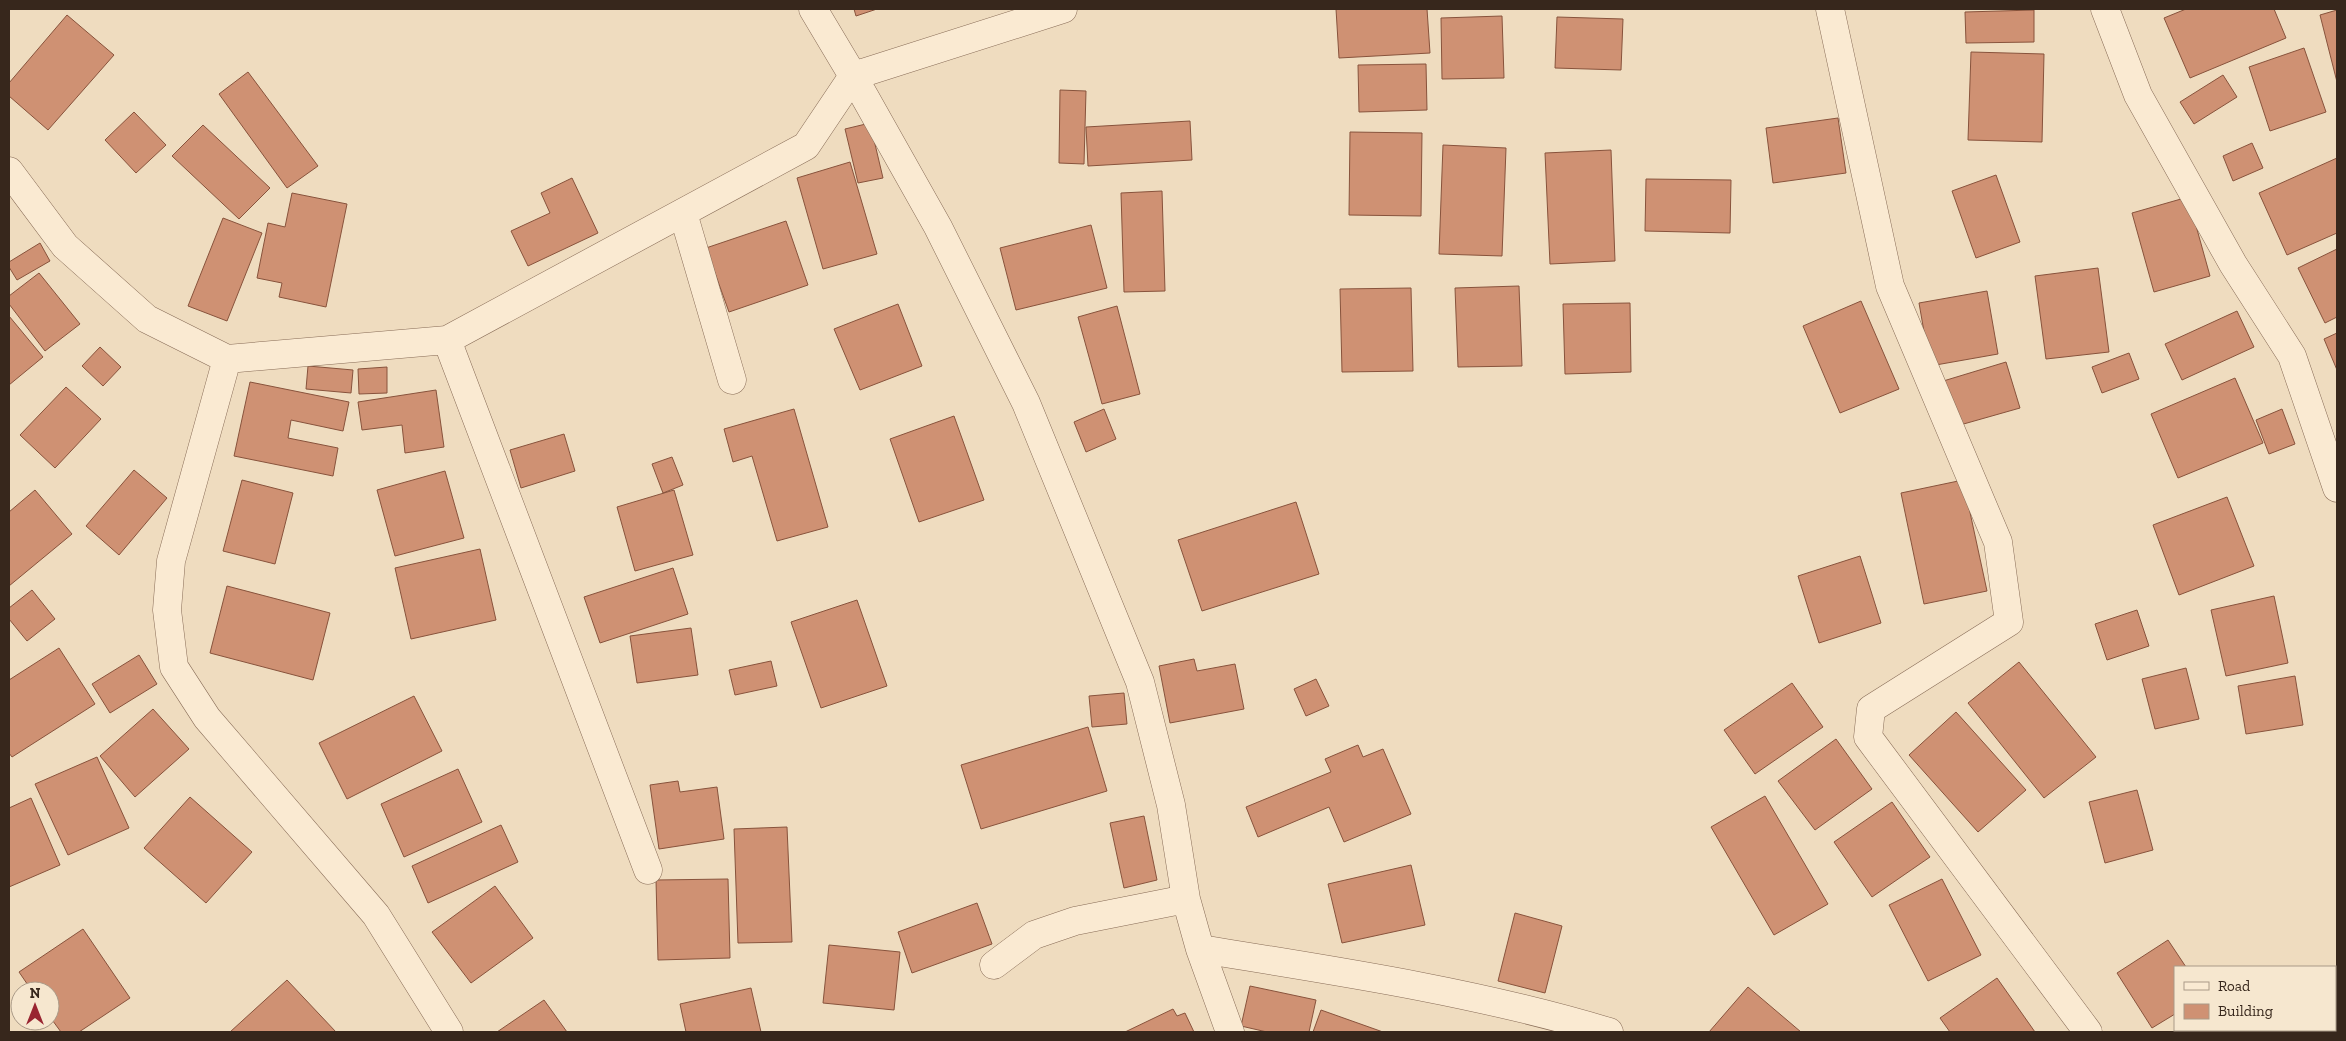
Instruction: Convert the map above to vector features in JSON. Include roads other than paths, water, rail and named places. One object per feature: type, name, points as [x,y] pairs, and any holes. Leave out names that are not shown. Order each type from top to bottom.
[{"type":"street","points":[[813,9],[938,227],[1026,403],[1140,682],[1171,805],[1186,899],[1200,949],[1230,1032]]},
{"type":"street","points":[[9,172],[65,246],[147,319],[227,359],[446,340],[806,146],[853,76],[1063,9]]},
{"type":"street","points":[[1830,9],[1890,286],[1998,542],[2010,622],[1871,709],[1868,738],[2088,1032]]},
{"type":"street","points":[[2105,9],[2138,95],[2233,264],[2292,356],[2337,488]]},
{"type":"street","points":[[683,213],[732,380]]},
{"type":"street","points":[[446,340],[648,870]]},
{"type":"street","points":[[227,359],[171,561],[168,610],[174,667],[207,718],[376,915],[449,1032]]},
{"type":"street","points":[[994,965],[1034,935],[1075,921],[1186,899]]},
{"type":"street","points":[[1200,949],[1433,990],[1558,1016],[1609,1032]]}]
